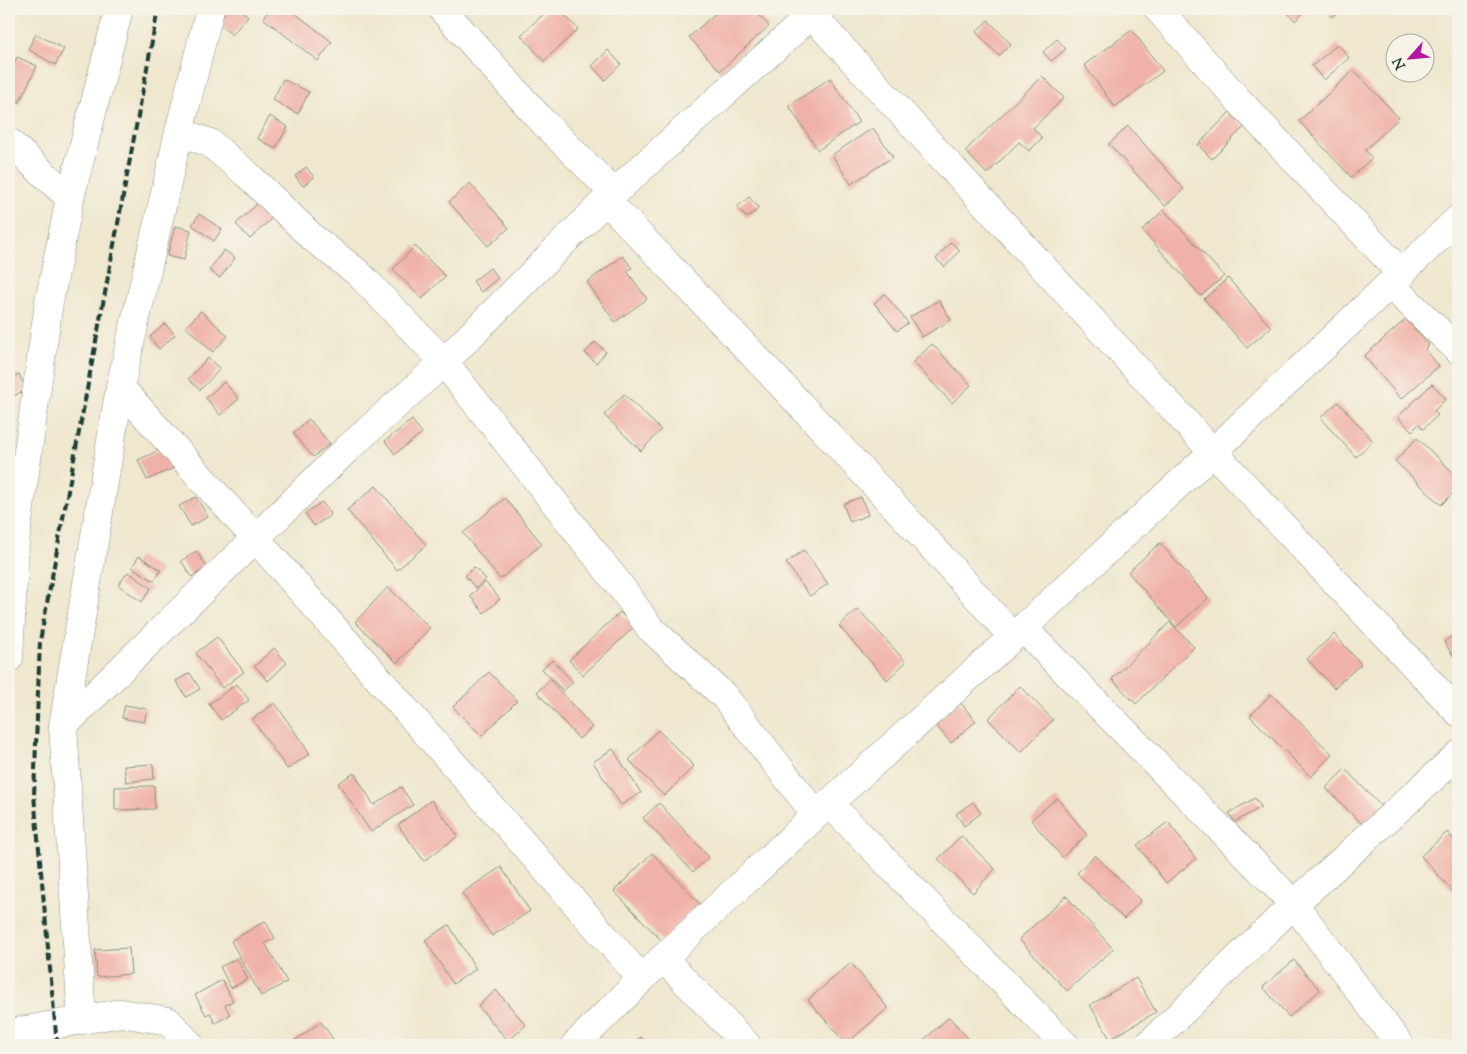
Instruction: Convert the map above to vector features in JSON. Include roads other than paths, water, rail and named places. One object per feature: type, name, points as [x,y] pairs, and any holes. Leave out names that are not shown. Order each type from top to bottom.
[{"type":"street","points":[[9,658],[12,540],[49,302],[70,198],[119,9]]},
{"type":"street","points":[[82,1020],[63,726],[120,387],[179,132],[210,9]]},
{"type":"street","points":[[442,9],[610,196],[930,544],[1294,904],[1400,1045]]},
{"type":"street","points":[[1158,9],[1458,350]]},
{"type":"street","points":[[63,726],[346,450],[444,362],[610,196],[812,11],[1213,452],[1458,712]]},
{"type":"street","points":[[179,132],[210,143],[248,174],[313,238],[358,273],[444,362],[624,591],[650,628],[724,696],[822,809],[1065,1045]]},
{"type":"street","points":[[9,142],[70,198]]},
{"type":"street","points":[[575,1045],[663,958],[822,809],[1018,633],[1213,452],[1458,219]]},
{"type":"street","points":[[120,387],[642,979]]},
{"type":"street","points":[[1148,1045],[1294,904],[1458,755]]},
{"type":"street","points":[[663,958],[747,1045]]},
{"type":"street","points":[[9,1033],[121,1013],[168,1021],[190,1045]]},
{"type":"railway","points":[[57,1045],[34,795],[40,641],[158,9]]}]
